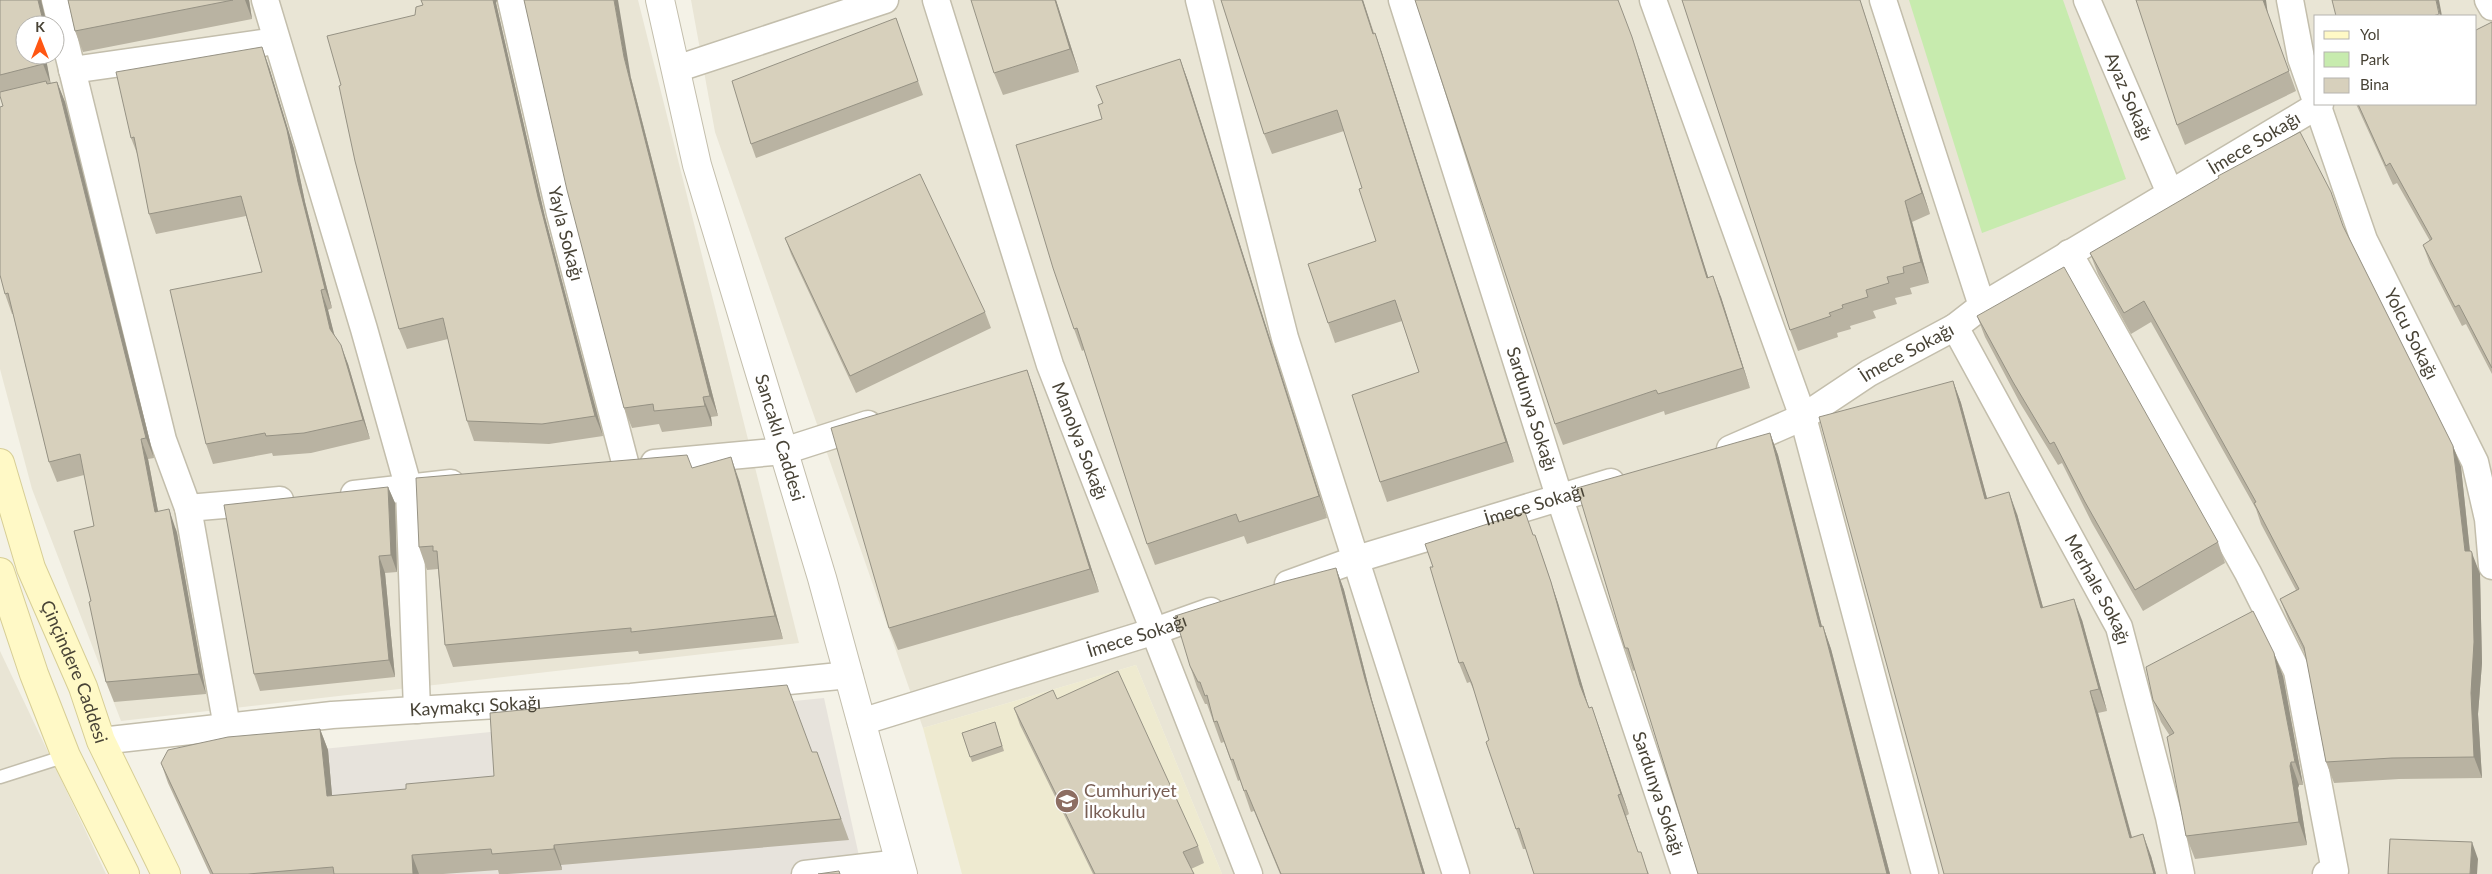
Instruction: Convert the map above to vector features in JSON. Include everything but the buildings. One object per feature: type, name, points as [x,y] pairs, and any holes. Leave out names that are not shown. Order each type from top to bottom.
[{"type":"main road","name":"Çinçindere Caddesi","points":[[0,464],[31,568],[83,687],[101,742],[166,874]]},
{"type":"main road","name":"Çinçindere Caddesi","points":[[0,572],[34,674],[66,756],[125,874]]},
{"type":"main road","points":[[66,756],[101,742]]},
{"type":"street","points":[[55,0],[72,82],[163,440],[188,508],[227,727]]},
{"type":"street","points":[[265,0],[364,329],[408,489],[417,710]]},
{"type":"street","name":"Yayla Sokağı","points":[[511,0],[560,214],[626,466]]},
{"type":"street","name":"Sancaklı Caddesi","points":[[660,0],[698,165],[849,675],[902,868]]},
{"type":"street","points":[[676,69],[885,0]]},
{"type":"street","name":"Manolya Sokağı","points":[[936,0],[1041,368],[1155,631],[1248,874]]},
{"type":"street","points":[[1199,0],[1285,338],[1456,874]]},
{"type":"street","name":"Sardunya Sokağı","points":[[1402,0],[1559,496],[1685,874]]},
{"type":"street","points":[[1653,0],[1803,418],[1925,874]]},
{"type":"street","points":[[1883,0],[1982,306]]},
{"type":"street","name":"Ayaz Sokağı","points":[[2087,0],[2170,193]]},
{"type":"street","name":"Yolcu Sokağı","points":[[2290,0],[2301,58],[2314,95]]},
{"type":"street","points":[[2488,0],[2492,7]]},
{"type":"street","points":[[72,82],[276,41]]},
{"type":"street","name":"İmece Sokağı","points":[[1702,457],[1731,449],[1803,418],[1869,373],[1955,327],[1982,306],[2314,105]]},
{"type":"street","name":"Yolcu Sokağı","points":[[2318,105],[2364,240],[2475,462],[2488,520],[2492,566]]},
{"type":"street","points":[[2069,253],[2248,573],[2297,671],[2335,871],[2326,874]]},
{"type":"street","name":"Merhale Sokağı","points":[[1955,327],[2119,628],[2169,817],[2181,874]]},
{"type":"street","points":[[597,468],[784,452],[889,418]]},
{"type":"street","name":"İmece Sokağı","points":[[1265,592],[1357,560],[1559,496],[1636,475]]},
{"type":"street","points":[[332,495],[408,489],[470,480]]},
{"type":"street","points":[[188,508],[303,498]]},
{"type":"street","name":"İmece Sokağı","points":[[862,722],[1155,631],[1238,602]]},
{"type":"street","name":"Kaymakçı Sokağı","points":[[101,742],[332,715],[631,697],[849,675]]},
{"type":"street","points":[[805,874],[902,868]]},
{"type":"lane","points":[[0,777],[66,756]]},
{"type":"shaded area","points":[[0,0],[638,0],[799,643],[121,721],[32,489],[0,369]]},
{"type":"shaded area","points":[[691,0],[2492,0],[2492,874],[1222,874],[1136,665],[923,728],[715,132]]},
{"type":"shaded area","points":[[0,651],[106,874],[0,874]]},
{"type":"shaded area","name":"Cumhuriyet İlkokulu","points":[[1136,665],[1222,874],[962,874],[923,728]]},
{"type":"shaded area","points":[[824,698],[863,874],[214,874],[166,765]]},
{"type":"green space","points":[[1909,0],[2063,0],[2126,179],[1982,233]]},
{"type":"place","name":"Cumhuriyet İlkokulu","points":[[1067,801]]}]
